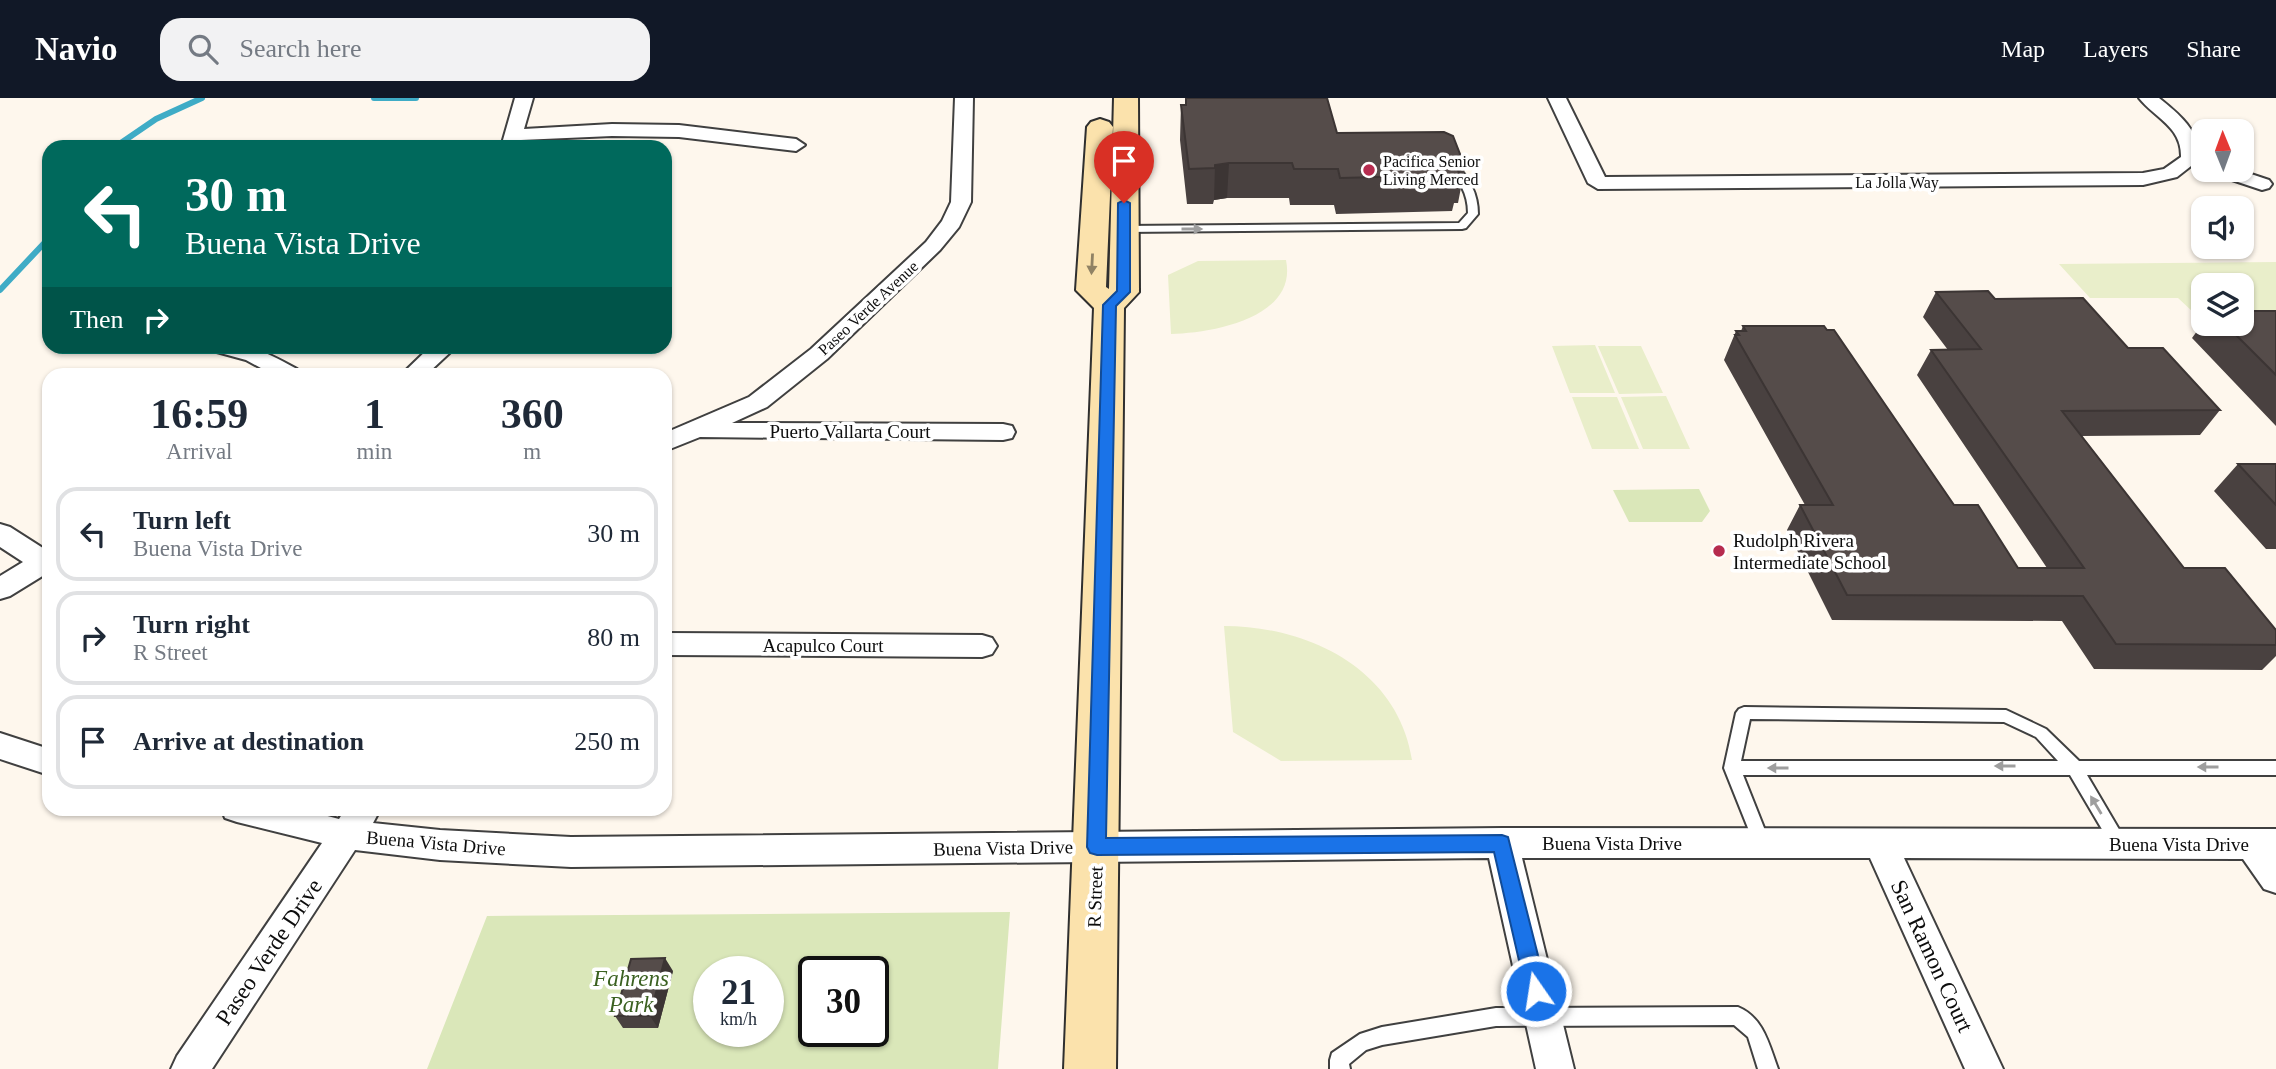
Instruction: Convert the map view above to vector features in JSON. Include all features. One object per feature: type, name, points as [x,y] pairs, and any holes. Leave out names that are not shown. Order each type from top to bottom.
[{"type":"street","points":[[511,140],[524,98]]},
{"type":"street","name":"Paseo Verde Avenue","points":[[672,440],[758,402],[819,354],[946,231],[961,202],[964,98]]},
{"type":"street","points":[[1102,98],[1091,290],[1110,305]]},
{"type":"street","name":"R Street","points":[[1090,1069],[1110,305],[1124,292],[1126,98]]},
{"type":"street","name":"La Jolla Way","points":[[1557,98],[1598,183],[2143,178],[2171,173],[2191,165]]},
{"type":"street","points":[[2148,98],[2188,136],[2191,145]]},
{"type":"street","points":[[520,140],[612,130],[679,131],[796,145]]},
{"type":"street","points":[[2254,181],[2262,184]]},
{"type":"street","points":[[250,354],[278,368]]},
{"type":"street","points":[[420,368],[437,354]]},
{"type":"street","name":"Puerto Vallarta Court","points":[[696,431],[1003,432]]},
{"type":"street","points":[[0,534],[42,558]]},
{"type":"street","points":[[0,589],[42,564]]},
{"type":"street","name":"Acapulco Court","points":[[672,644],[982,646]]},
{"type":"street","points":[[0,746],[42,760]]},
{"type":"street","name":"Buena Vista Drive","points":[[305,816],[356,822],[440,845],[571,852],[1502,843],[2264,844]]},
{"type":"street","name":"Paseo Verde Drive","points":[[190,1069],[356,822]]},
{"type":"street","points":[[1502,843],[1555,1069]]},
{"type":"street","name":"San Ramon Court","points":[[1880,843],[1984,1069]]},
{"type":"street","points":[[2264,844],[2276,878]]},
{"type":"lane","points":[[1123,229],[1386,229],[1462,226],[1473,214],[1474,198],[1461,175],[1452,166],[1440,161]]},
{"type":"lane","points":[[1762,843],[1732,768],[1744,713],[2006,716],[2040,733],[2073,766],[2119,843]]},
{"type":"lane","points":[[1732,768],[2276,768]]},
{"type":"lane","points":[[1340,1069],[1339,1060],[1360,1043],[1382,1036],[1496,1017],[1542,1016],[1738,1016],[1755,1031],[1768,1069]]},
{"type":"green space","points":[[1286,260],[1286,280],[1279,296],[1266,309],[1229,325],[1171,334],[1168,275],[1198,261]]},
{"type":"green space","points":[[2276,262],[2276,311],[2254,311],[2254,273],[2191,273],[2191,310],[2178,298],[2090,298],[2059,264]]},
{"type":"green space","points":[[1595,345],[1615,393],[1570,393],[1552,346]]},
{"type":"green space","points":[[1598,346],[1641,346],[1663,393],[1619,394]]},
{"type":"green space","points":[[1666,396],[1690,449],[1643,449],[1621,397]]},
{"type":"green space","points":[[1572,397],[1617,397],[1639,449],[1592,449]]},
{"type":"green space","points":[[1699,489],[1710,511],[1702,522],[1629,522],[1613,490]]},
{"type":"green space","points":[[1224,626],[1287,634],[1317,644],[1344,659],[1369,678],[1389,701],[1403,728],[1412,760],[1281,761],[1233,732]]},
{"type":"green space","name":"Fahrens Park","points":[[1010,912],[998,1069],[427,1069],[487,916]]},
{"type":"building","points":[[1186,98],[1327,98],[1337,133],[1444,132],[1453,136],[1465,167],[1457,168],[1460,175],[1340,178],[1338,169],[1294,169],[1292,163],[1229,163],[1215,165],[1215,168],[1189,169],[1181,105],[1186,105]]},
{"type":"building","points":[[1988,291],[1995,299],[2083,298],[2128,348],[2163,348],[2220,410],[2062,411],[2184,568],[2225,568],[2276,630],[2276,645],[2116,644],[2083,596],[1847,595],[1800,505],[1833,505],[1735,335],[1739,335],[1736,331],[1746,331],[1743,326],[1824,326],[1827,330],[1834,330],[1954,505],[1978,505],[2018,568],[2084,568],[1931,350],[1981,349],[1936,292]]},
{"type":"building","points":[[2254,311],[2276,311],[2276,375],[2237,336],[2254,336]]},
{"type":"building","points":[[2238,464],[2276,464],[2276,505]]},
{"type":"building","points":[[665,958],[650,1016],[615,1016],[631,959]]},
{"type":"waterway","points":[[125,140],[156,119],[202,98]]},
{"type":"waterway","points":[[374,98],[416,98]]},
{"type":"waterway","points":[[0,290],[42,245]]},
{"type":"place","name":"Pacifica Senior Living Merced","points":[[1369,170]]},
{"type":"place","name":"Rudolph Rivera Intermediate School","points":[[1719,551]]},
{"type":"route","points":[[1124,203],[1124,292],[1110,305],[1097,847],[1502,843],[1536,991]]}]
